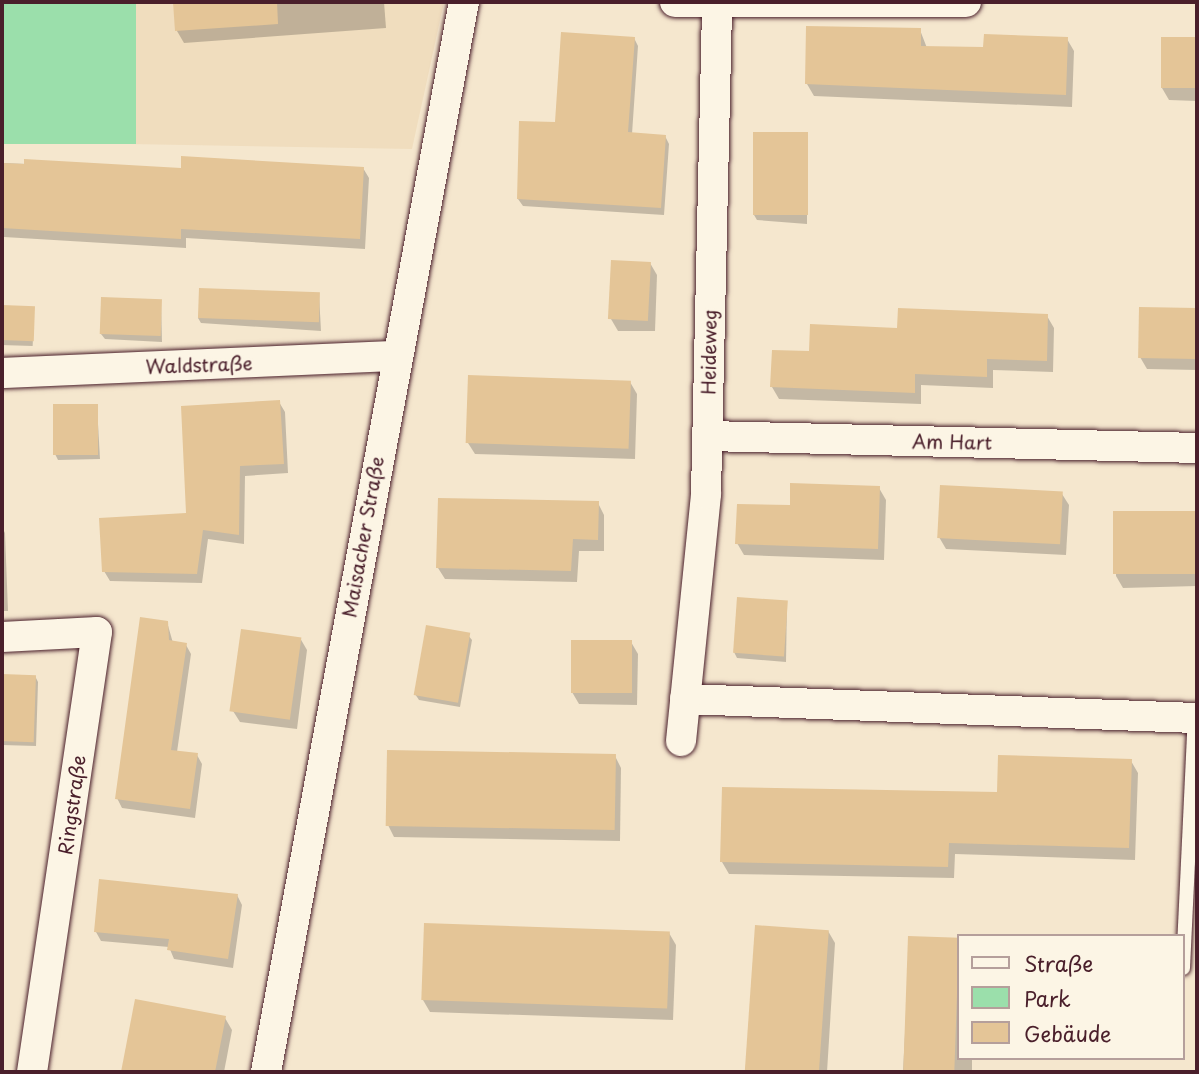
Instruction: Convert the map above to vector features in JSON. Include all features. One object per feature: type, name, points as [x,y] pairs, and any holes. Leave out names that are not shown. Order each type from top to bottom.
[{"type":"street","name":"Maisacher Straße","points":[[266,1072],[396,356],[464,2]]},
{"type":"street","points":[[675,2],[967,2]]},
{"type":"street","name":"Heideweg","points":[[681,740],[706,494],[717,4]]},
{"type":"street","name":"Waldstraße","points":[[2,373],[396,356]]},
{"type":"street","name":"Am Hart","points":[[708,436],[1197,448]]},
{"type":"street","name":"Ringstraße","points":[[2,637],[97,632],[32,1072]]},
{"type":"street","points":[[685,699],[1196,718]]},
{"type":"lane","points":[[1185,934],[1196,718]]},
{"type":"shaded area","points":[[136,2],[444,2],[412,149],[129,144]]},
{"type":"green space","points":[[2,2],[136,2],[136,144],[2,144]]},
{"type":"building","points":[[173,2],[277,2],[278,24],[175,31]]},
{"type":"building","points":[[806,26],[921,28],[921,46],[983,47],[984,34],[1068,37],[1066,95],[805,84]]},
{"type":"building","points":[[561,32],[635,37],[628,132],[666,135],[661,208],[517,199],[519,121],[555,122]]},
{"type":"building","points":[[1161,37],[1197,37],[1197,88],[1161,88]]},
{"type":"building","points":[[753,132],[808,132],[808,215],[753,215]]},
{"type":"building","points":[[181,156],[364,167],[360,239],[181,229],[181,239],[2,228],[2,163],[24,164],[24,159],[181,168]]},
{"type":"building","points":[[611,260],[651,262],[648,321],[608,319]]},
{"type":"building","points":[[199,288],[320,292],[319,322],[198,318]]},
{"type":"building","points":[[101,297],[162,299],[161,336],[100,334]]},
{"type":"building","points":[[2,305],[35,306],[34,341],[2,340]]},
{"type":"building","points":[[1139,307],[1197,308],[1196,359],[1138,358]]},
{"type":"building","points":[[898,308],[1048,314],[1047,361],[987,359],[987,377],[915,374],[915,393],[770,387],[772,350],[809,351],[810,324],[897,328]]},
{"type":"building","points":[[468,375],[631,381],[629,449],[466,443]]},
{"type":"building","points":[[280,400],[284,464],[240,466],[239,535],[203,530],[197,574],[102,572],[99,518],[186,513],[181,406]]},
{"type":"building","points":[[53,404],[98,404],[98,455],[53,455]]},
{"type":"building","points":[[790,483],[880,486],[878,549],[735,544],[737,504],[790,505]]},
{"type":"building","points":[[940,485],[1063,491],[1060,544],[937,538]]},
{"type":"building","points":[[438,498],[599,501],[598,540],[573,539],[571,571],[436,568]]},
{"type":"building","points":[[1113,511],[1197,511],[1197,574],[1113,574]]},
{"type":"building","points":[[737,597],[788,601],[784,656],[733,653]]},
{"type":"building","points":[[140,617],[168,621],[169,640],[187,643],[171,750],[198,753],[190,809],[115,799]]},
{"type":"building","points":[[426,625],[470,633],[458,703],[414,695]]},
{"type":"building","points":[[241,629],[301,637],[290,720],[229,711]]},
{"type":"building","points":[[571,640],[632,640],[632,693],[571,693]]},
{"type":"building","points":[[2,674],[36,675],[34,742],[2,741]]},
{"type":"building","points":[[387,750],[616,754],[615,830],[386,826]]},
{"type":"building","points":[[998,755],[1132,759],[1129,848],[949,843],[948,867],[720,862],[722,787],[997,792]]},
{"type":"building","points":[[99,879],[238,894],[228,959],[167,950],[169,939],[94,932]]},
{"type":"building","points":[[424,923],[670,932],[667,1009],[421,1000]]},
{"type":"building","points":[[755,925],[829,930],[819,1072],[745,1072]]},
{"type":"building","points":[[908,936],[958,938],[954,1072],[903,1072]]},
{"type":"building","points":[[135,999],[226,1016],[215,1072],[121,1072]]}]
